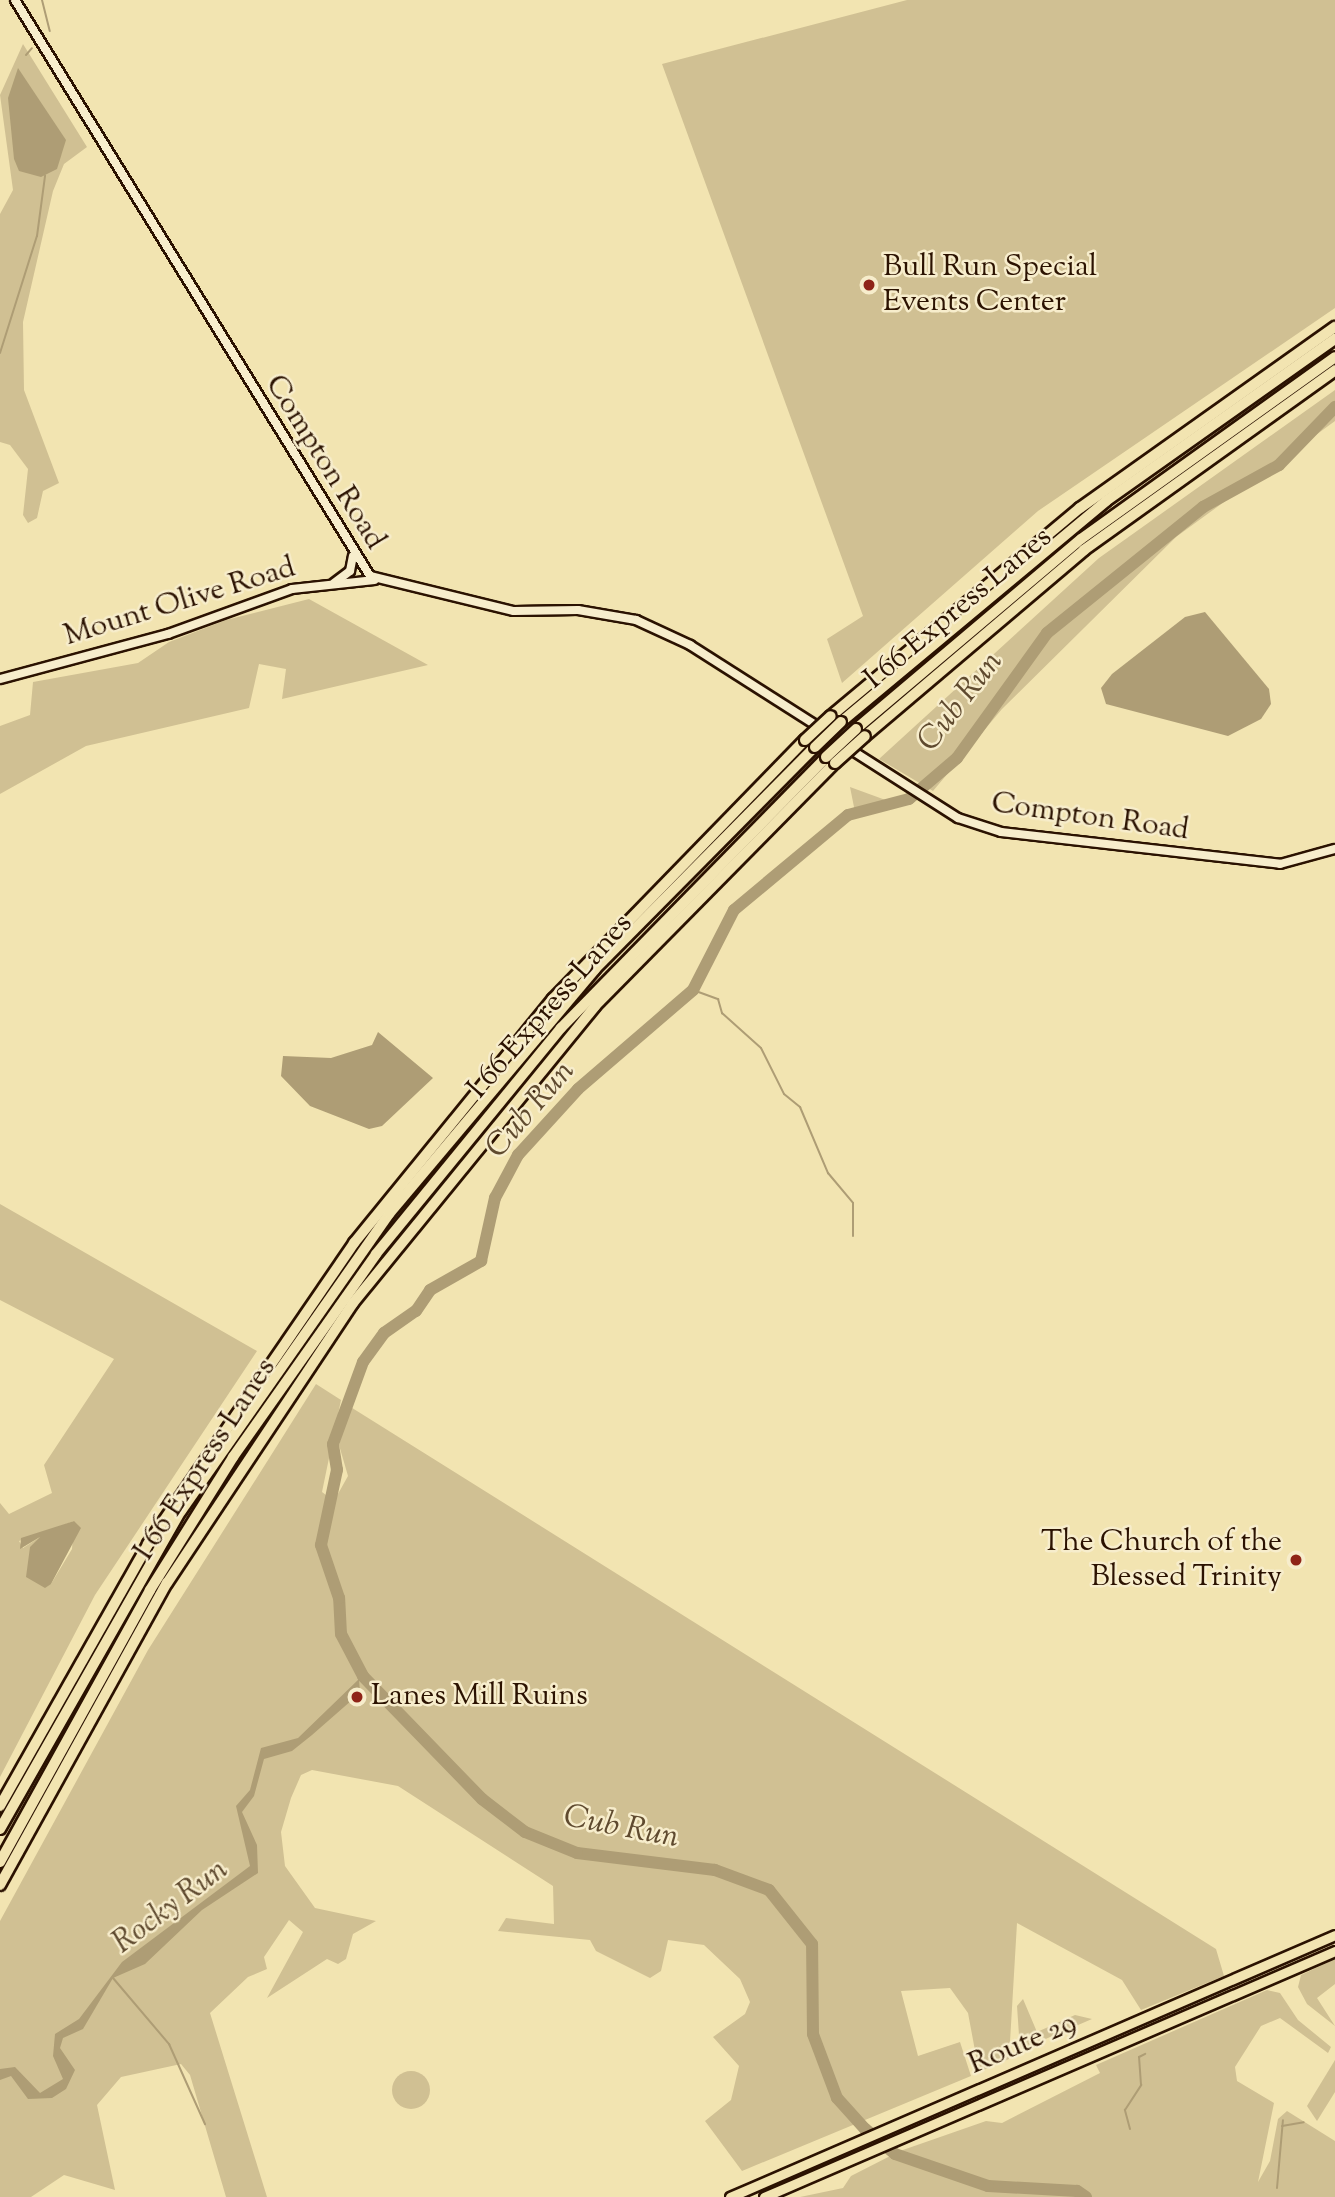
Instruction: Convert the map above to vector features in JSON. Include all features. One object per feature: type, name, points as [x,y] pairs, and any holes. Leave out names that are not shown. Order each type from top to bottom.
[{"type":"highway","points":[[0,1806],[148,1544],[354,1243],[553,999],[810,743],[1080,508],[1335,327]]},
{"type":"highway","name":"I 66 Express Lanes","points":[[836,719],[1068,531],[1335,340]]},
{"type":"highway","name":"I 66 Express Lanes","points":[[860,733],[1091,531],[1335,358]]},
{"type":"highway","points":[[0,1885],[167,1583],[360,1294],[595,1006],[830,760],[860,733],[1084,550],[1335,370]]},
{"type":"highway","name":"I 66 Express Lanes","points":[[0,1829],[181,1511],[389,1214],[595,969],[810,743]]},
{"type":"highway","name":"I 66 Express Lanes","points":[[0,1863],[157,1578],[376,1254],[561,1028],[830,760]]},
{"type":"main road","name":"Route 29","points":[[730,2197],[1335,1935]]},
{"type":"main road","name":"Route 29","points":[[764,2197],[1335,1951]]},
{"type":"street","name":"Compton Road","points":[[15,0],[353,556],[375,579],[514,611],[597,612],[636,621],[690,645],[814,724]]},
{"type":"street","points":[[334,584],[348,573],[353,556]]},
{"type":"street","name":"Mount Olive Road","points":[[0,678],[168,634],[292,589],[375,579]]},
{"type":"street","name":"Compton Road","points":[[856,752],[933,804],[983,828],[1121,848],[1280,864],[1335,849]]},
{"type":"shaded area","points":[[907,0],[1335,0],[1335,308],[1038,511],[842,683],[827,639],[863,616],[662,64]]},
{"type":"shaded area","points":[[23,44],[87,147],[64,164],[53,191],[23,322],[24,390],[59,483],[43,491],[37,518],[28,523],[23,515],[28,469],[10,445],[0,442],[0,214],[13,190],[0,95]]},
{"type":"shaded area","points":[[18,68],[66,140],[57,169],[41,177],[19,171],[14,159],[8,98]]},
{"type":"shaded area","points":[[1335,390],[1335,421],[1176,537],[1002,709],[933,791],[879,759],[1099,558]]},
{"type":"shaded area","points":[[309,599],[428,665],[282,699],[286,669],[259,664],[249,708],[86,746],[0,794],[0,726],[30,715],[33,682],[138,663],[169,642],[226,620]]},
{"type":"shaded area","points":[[1205,612],[1269,689],[1271,704],[1261,719],[1228,736],[1106,704],[1101,688],[1112,674],[1185,617]]},
{"type":"shaded area","points":[[850,787],[891,802],[856,817]]},
{"type":"shaded area","points":[[378,1032],[433,1078],[382,1126],[369,1129],[310,1106],[281,1076],[283,1056],[331,1058],[372,1045]]},
{"type":"shaded area","points":[[0,1204],[257,1351],[95,1595],[0,1777],[0,1503],[9,1514],[52,1493],[44,1465],[114,1359],[0,1300]],"holes":[[[74,1521],[72,1549],[51,1584],[30,1561],[40,1537],[23,1548],[19,1541]]]},
{"type":"shaded area","points":[[316,1384],[341,1400],[322,1492],[334,1501],[348,1476],[339,1445],[349,1406],[1216,1949],[1224,1976],[1141,2010],[1122,1980],[1017,1923],[1009,2059],[979,2072],[968,2013],[950,1988],[901,1991],[918,2056],[960,2042],[971,2076],[742,2171],[705,2121],[731,2100],[739,2066],[713,2037],[745,2014],[750,2002],[740,1979],[704,1945],[668,1940],[661,1971],[650,1978],[596,1951],[590,1940],[498,1931],[506,1918],[554,1924],[553,1886],[398,1786],[312,1770],[301,1775],[281,1832],[285,1866],[315,1908],[376,1921],[353,1934],[346,1959],[338,1964],[327,1959],[267,1998],[303,1932],[289,1920],[264,1957],[267,1969],[248,1977],[210,2013],[267,2197],[226,2197],[190,2075],[181,2064],[121,2077],[97,2105],[115,2190],[64,2175],[31,2197],[0,2197],[0,1921],[148,1650]]},
{"type":"shaded area","points":[[74,1521],[81,1528],[51,1584],[45,1588],[26,1577],[30,1547],[40,1537],[20,1549],[21,1538]]},
{"type":"shaded area","name":"Rocky Run","points":[[359,1679],[360,1693],[312,1735],[292,1751],[264,1759],[254,1796],[242,1812],[257,1845],[258,1873],[202,1910],[145,1964],[113,1978],[83,2029],[63,2038],[60,2048],[75,2070],[66,2089],[52,2098],[28,2099],[11,2076],[0,2080],[0,2069],[15,2067],[40,2093],[63,2079],[53,2056],[55,2034],[79,2019],[122,1962],[250,1866],[236,1806],[250,1790],[261,1748],[298,1738]]},
{"type":"shaded area","points":[[1335,1959],[1335,1984],[1317,1998],[1335,2026],[1307,2004],[1298,1987],[1301,1975]]},
{"type":"shaded area","points":[[1267,1990],[1280,1993],[1298,2020],[1331,2047],[1328,2053],[1280,2018],[1261,2026],[1235,2067],[1237,2081],[1274,2103],[1258,2182],[1270,2161],[1278,2119],[1287,2111],[1335,2141],[1335,2197],[800,2197],[843,2188],[851,2176],[900,2151],[986,2121],[1002,2123],[1100,2073],[1096,2065]]},
{"type":"shaded area","points":[[1023,1999],[1037,2032],[1075,2015],[1092,2019],[1020,2050],[1017,2006]]},
{"type":"shaded area","points":[[1335,2060],[1335,2092],[1317,2121],[1307,2106]]},
{"type":"shaded area","points":[[411,2071],[425,2076],[430,2090],[425,2104],[411,2109],[397,2104],[392,2090],[397,2076]]},
{"type":"waterway","points":[[42,0],[50,31]]},
{"type":"waterway","points":[[26,55],[32,48]]},
{"type":"waterway","points":[[0,353],[37,236],[45,176]]},
{"type":"waterway","name":"Cub Run","points":[[1086,2197],[1077,2191],[988,2186],[895,2154],[865,2129],[837,2098],[813,2034],[812,1944],[769,1890],[715,1870],[577,1853],[525,1832],[482,1799],[363,1676],[341,1634],[339,1598],[321,1545],[337,1470],[333,1444],[363,1362],[384,1333],[416,1311],[430,1290],[481,1261],[495,1198],[518,1155],[578,1089],[693,990],[734,910],[848,815],[909,799],[957,758],[1047,633],[1203,507],[1279,465],[1335,407]]},
{"type":"waterway","points":[[693,990],[718,999],[722,1013],[761,1048],[784,1094],[800,1107],[828,1173],[853,1203],[853,1236]]},
{"type":"waterway","points":[[113,1978],[169,2044],[205,2124]]},
{"type":"waterway","points":[[1130,2129],[1125,2110],[1141,2085],[1139,2057],[1145,2054]]},
{"type":"waterway","points":[[1277,2188],[1283,2120]]},
{"type":"waterway","points":[[1282,2126],[1304,2122]]},
{"type":"place","name":"Bull Run Special Events Center","points":[[869,285]]},
{"type":"place","name":"The Church of the Blessed Trinity","points":[[1296,1560]]},
{"type":"place","name":"Lanes Mill Ruins","points":[[357,1697]]}]
